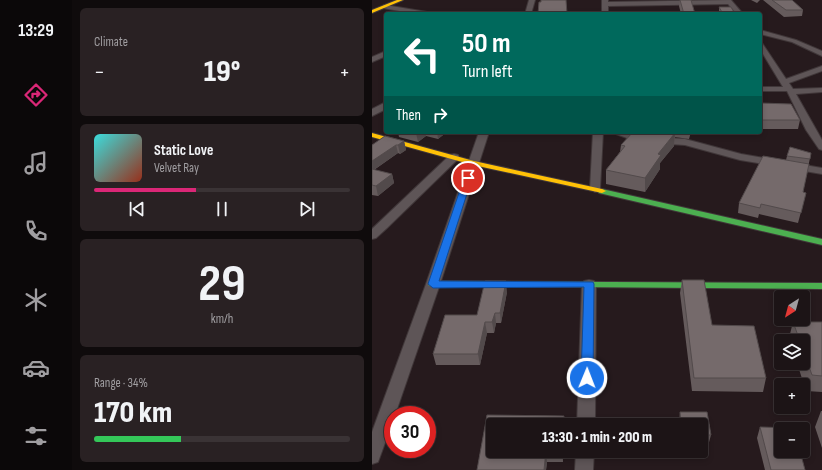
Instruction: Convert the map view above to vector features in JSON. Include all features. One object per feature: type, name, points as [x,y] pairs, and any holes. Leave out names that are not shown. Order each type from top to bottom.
[{"type":"street","points":[[372,12],[401,0]]},
{"type":"street","points":[[529,12],[532,0]]},
{"type":"street","points":[[605,2],[729,1],[738,12]]},
{"type":"street","points":[[385,7],[414,12]]},
{"type":"street","points":[[762,33],[794,41],[822,54]]},
{"type":"street","points":[[762,47],[789,88],[811,130],[822,147]]},
{"type":"street","points":[[372,60],[384,54]]},
{"type":"street","points":[[789,88],[822,68]]},
{"type":"street","points":[[762,90],[789,88],[822,90]]},
{"type":"street","points":[[372,113],[384,106]]},
{"type":"street","points":[[811,130],[822,128]]},
{"type":"street","points":[[372,456],[433,284],[483,134]]},
{"type":"street","points":[[595,189],[598,134]]},
{"type":"street","points":[[624,134],[638,139],[686,142],[740,157],[822,171]]},
{"type":"street","points":[[372,135],[473,163],[595,189],[822,242]]},
{"type":"street","points":[[372,235],[378,225],[454,157]]},
{"type":"street","points":[[433,284],[822,286]]},
{"type":"street","points":[[586,418],[589,284]]},
{"type":"street","points":[[584,470],[585,458]]},
{"type":"building","points":[[541,0],[566,0],[567,12],[538,12],[539,2],[541,2]]},
{"type":"building","points":[[680,0],[691,0],[694,12],[683,12]]},
{"type":"building","points":[[772,0],[792,0],[803,10],[786,10]]},
{"type":"building","points":[[719,7],[731,7],[734,12],[722,12]]},
{"type":"building","points":[[762,103],[791,104],[800,120],[762,120]]},
{"type":"building","points":[[631,134],[674,134],[658,154],[661,155],[645,178],[606,170],[625,146],[621,145]]},
{"type":"building","points":[[385,136],[404,141],[372,161],[372,145]]},
{"type":"building","points":[[790,147],[811,153],[810,159],[787,156]]},
{"type":"building","points":[[763,156],[809,164],[803,192],[806,193],[801,213],[761,204],[760,208],[739,203]]},
{"type":"building","points":[[372,169],[392,174],[376,186],[372,185]]},
{"type":"building","points":[[682,280],[704,280],[712,325],[754,326],[766,378],[694,378]]},
{"type":"building","points":[[485,281],[506,281],[500,313],[495,313],[492,322],[485,322],[478,354],[433,354],[445,315],[477,315]]},
{"type":"building","points":[[810,322],[822,322],[822,376],[812,375],[810,369],[810,334],[797,334],[794,326],[810,326]]},
{"type":"building","points":[[680,412],[707,412],[711,435],[708,435],[708,418],[680,418]]},
{"type":"building","points":[[487,415],[564,416],[564,418],[486,418]]},
{"type":"building","points":[[486,420],[486,458],[545,458],[544,470],[477,470]]},
{"type":"building","points":[[760,427],[774,427],[774,458],[802,458],[805,470],[771,470]]},
{"type":"traffic: fast","points":[[602,191],[822,242]]},
{"type":"traffic: fast","points":[[433,284],[822,286]]},
{"type":"traffic: slow","points":[[372,12],[401,0]]},
{"type":"traffic: slow","points":[[372,135],[473,163],[602,191]]},
{"type":"route","points":[[468,178],[433,284],[589,284],[587,378]]}]
